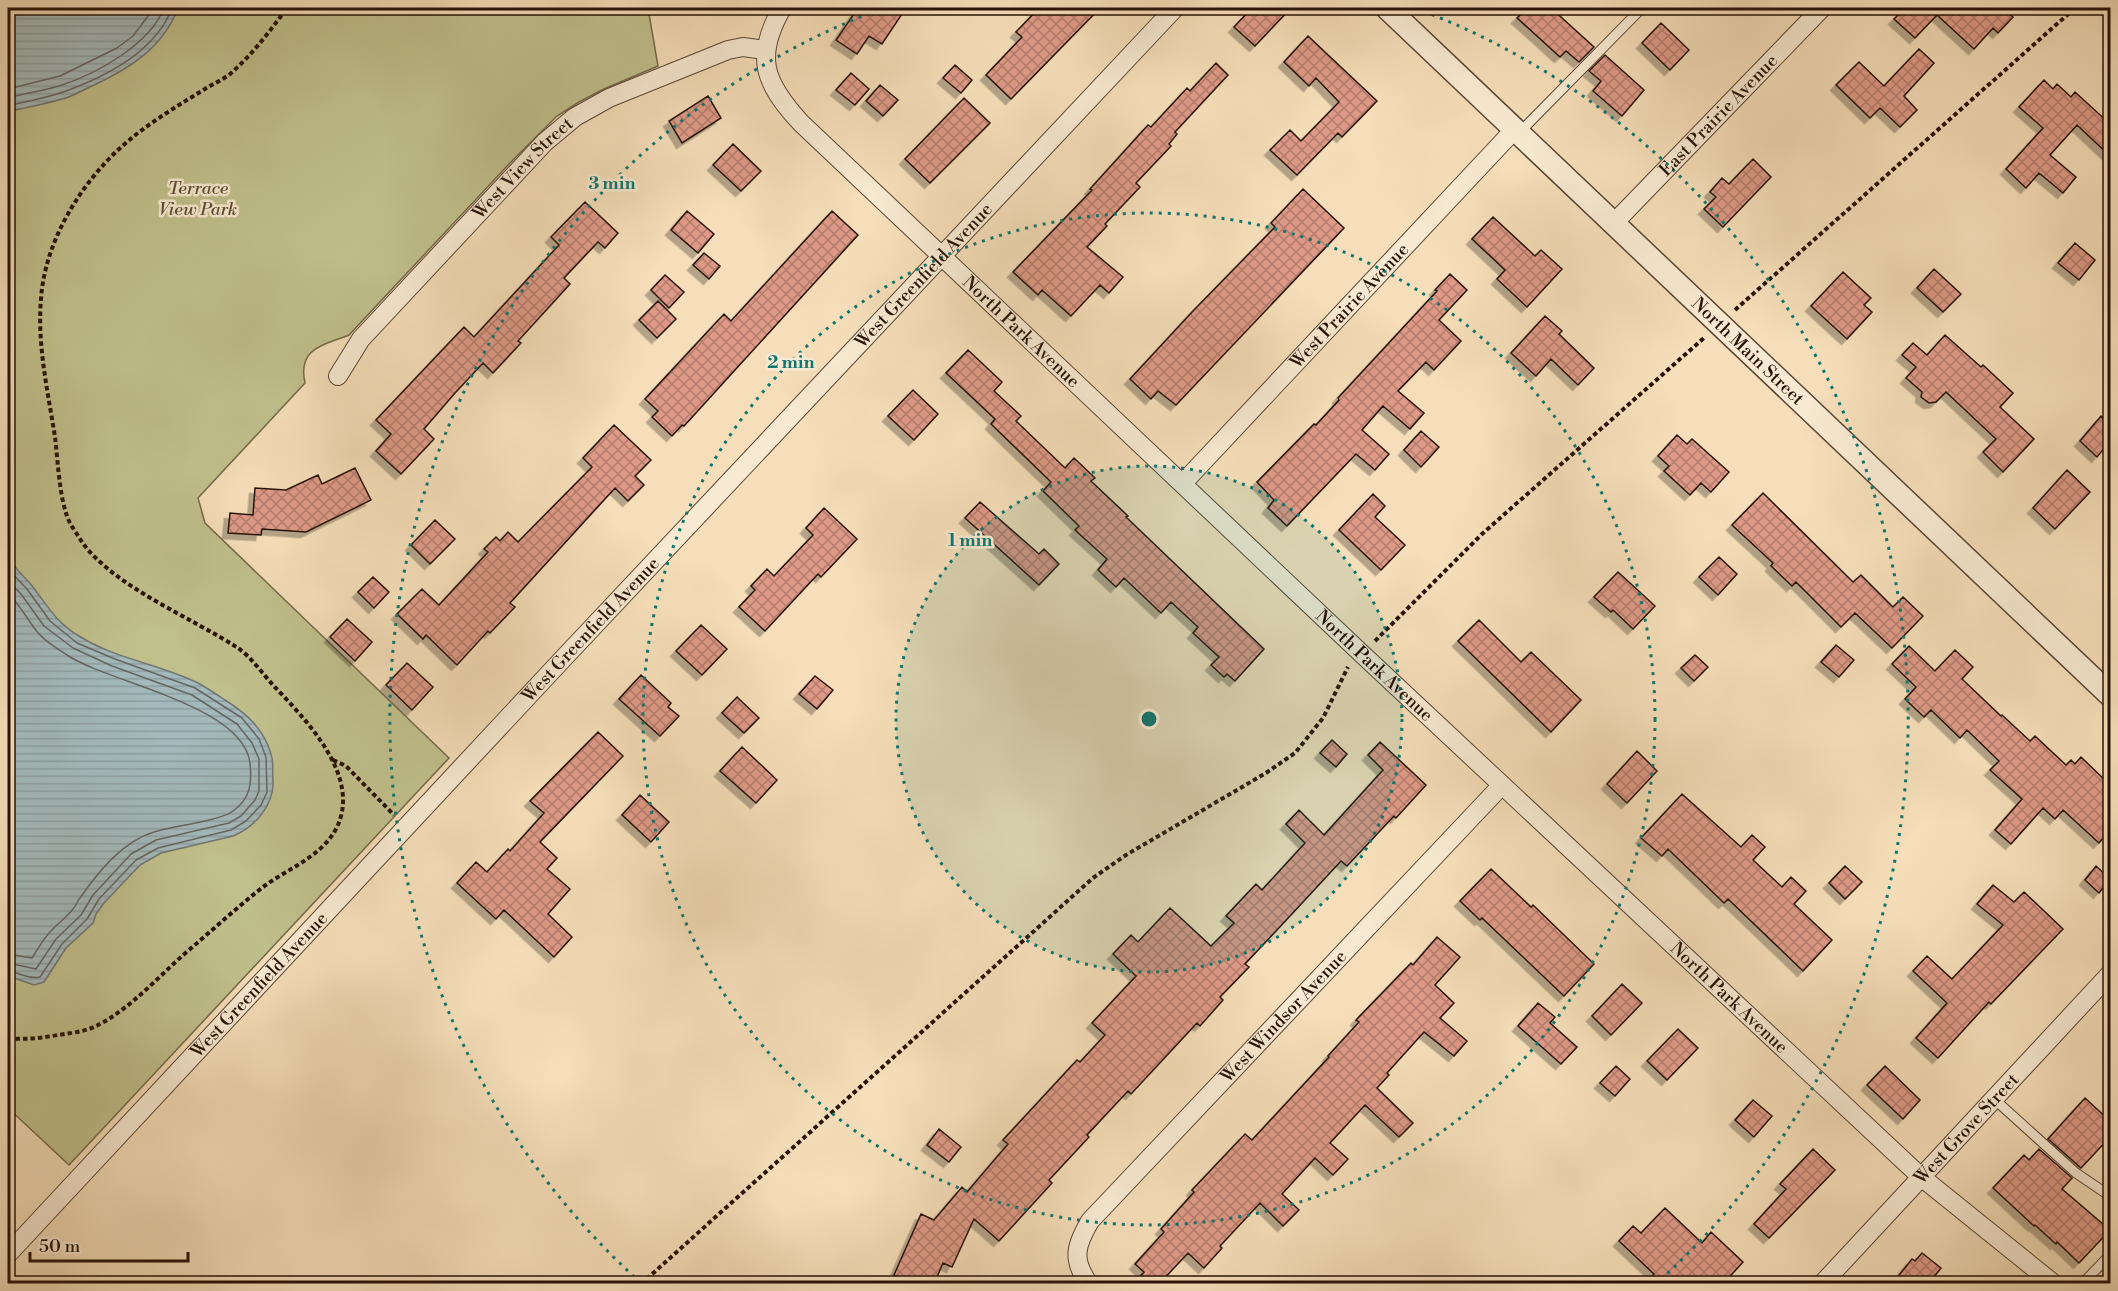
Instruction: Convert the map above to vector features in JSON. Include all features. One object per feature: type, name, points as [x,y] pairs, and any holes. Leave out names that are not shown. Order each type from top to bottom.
[{"type":"street","name":"North Park Avenue","points":[[782,8],[772,25],[765,50],[767,72],[786,107],[801,123],[1920,1176],[2054,1284]]},
{"type":"street","name":"West Greenfield Avenue","points":[[8,1254],[1175,8]]},
{"type":"street","name":"North Main Street","points":[[1387,8],[2110,695]]},
{"type":"street","name":"East Prairie Avenue","points":[[1614,223],[1822,8]]},
{"type":"street","name":"West View Street","points":[[338,376],[369,330],[545,142],[575,117],[609,98],[728,50],[743,47],[765,50]]},
{"type":"street","name":"West Prairie Avenue","points":[[1183,483],[1517,131]]},
{"type":"street","name":"West Windsor Avenue","points":[[1089,1284],[1081,1273],[1076,1257],[1080,1238],[1090,1221],[1502,785]]},
{"type":"street","name":"West Grove Street","points":[[1822,1284],[2110,974]]},
{"type":"lane","points":[[1517,131],[1642,8]]},
{"type":"lane","points":[[1993,1098],[2076,1173],[2110,1196]]},
{"type":"lane","points":[[2082,1284],[2110,1255]]},
{"type":"path","points":[[8,1038],[20,1040],[42,1038],[93,1027],[130,1002],[177,959],[264,887],[325,847],[338,826],[344,799],[333,760],[310,724],[242,651],[126,582],[84,545],[67,515],[41,340],[40,302],[49,257],[61,230],[90,181],[109,157],[137,133],[229,74],[256,48],[287,8]]},
{"type":"path","points":[[1732,313],[2075,8]]},
{"type":"path","points":[[1373,643],[1482,534],[1706,336]]},
{"type":"path","points":[[641,1284],[1093,878],[1126,855],[1266,773],[1295,753],[1323,718],[1350,665]]},
{"type":"path","points":[[333,760],[346,766],[407,828]]},
{"type":"green space","name":"Terrace View Park","points":[[8,8],[653,8],[649,14],[658,66],[604,89],[557,116],[349,335],[322,345],[309,355],[305,362],[305,383],[198,498],[205,523],[449,758],[69,1165],[8,1108]]},
{"type":"water","points":[[8,8],[178,8],[172,22],[154,46],[119,72],[66,98],[8,112]]},
{"type":"water","points":[[8,555],[16,569],[53,614],[71,631],[107,650],[198,683],[240,710],[264,737],[273,764],[270,798],[267,807],[256,821],[233,836],[161,853],[140,865],[104,903],[93,923],[66,948],[44,982],[34,985],[8,976]]},
{"type":"building","points":[[858,8],[906,8],[882,44],[869,36],[857,54],[836,40]]},
{"type":"building","points":[[1039,8],[1100,8],[1011,99],[986,75],[1022,37],[1016,32]]},
{"type":"building","points":[[1252,8],[1291,8],[1255,46],[1234,27]]},
{"type":"building","points":[[1527,8],[1551,8],[1594,47],[1579,62],[1566,51],[1560,57],[1517,18]]},
{"type":"building","points":[[1905,8],[2003,8],[2013,17],[1998,33],[1993,28],[1974,49],[1937,15],[1915,38],[1894,19]]},
{"type":"building","points":[[1661,23],[1689,50],[1670,70],[1642,43]]},
{"type":"building","points":[[1308,36],[1377,101],[1342,137],[1338,133],[1297,175],[1270,150],[1290,130],[1301,141],[1339,102],[1316,78],[1309,86],[1284,62]]},
{"type":"building","points":[[1919,49],[1934,63],[1904,96],[1917,110],[1900,127],[1880,108],[1870,118],[1836,85],[1859,62],[1884,86]]},
{"type":"building","points":[[1605,55],[1644,90],[1622,116],[1593,91],[1601,81],[1589,71]]},
{"type":"building","points":[[1216,63],[1228,75],[1175,132],[1177,134],[1169,144],[1171,146],[1136,183],[1140,187],[1087,247],[1123,277],[1109,293],[1100,285],[1071,316],[1042,290],[1038,295],[1013,272],[1092,190],[1090,189],[1148,125],[1151,127],[1187,88],[1190,91]]},
{"type":"building","points":[[955,65],[972,80],[961,93],[943,78]]},
{"type":"building","points":[[851,73],[869,89],[855,105],[836,90]]},
{"type":"building","points":[[2044,80],[2053,89],[2057,84],[2071,97],[2075,92],[2110,124],[2110,156],[2077,125],[2050,155],[2076,177],[2063,193],[2039,173],[2026,188],[2006,169],[2043,128],[2019,107]]},
{"type":"building","points":[[880,85],[898,100],[883,116],[866,101]]},
{"type":"building","points":[[708,96],[721,118],[682,143],[669,121]]},
{"type":"building","points":[[964,98],[990,123],[930,183],[905,159]]},
{"type":"building","points":[[733,144],[761,171],[741,191],[713,165]]},
{"type":"building","points":[[1753,159],[1771,177],[1723,227],[1704,209],[1716,197],[1710,192],[1722,178],[1729,184]]},
{"type":"building","points":[[1303,189],[1344,228],[1176,405],[1158,391],[1151,399],[1130,379],[1275,227],[1271,223]]},
{"type":"building","points":[[585,202],[618,233],[605,248],[598,242],[564,278],[570,284],[518,341],[521,343],[493,373],[483,363],[455,393],[424,429],[434,439],[401,474],[376,451],[391,434],[376,420],[464,327],[474,337],[559,245],[551,237]]},
{"type":"building","points":[[687,211],[714,234],[698,253],[671,230]]},
{"type":"building","points":[[832,211],[858,235],[684,426],[682,425],[672,436],[652,417],[658,411],[645,399],[724,314],[731,321]]},
{"type":"building","points":[[1493,217],[1535,256],[1541,250],[1562,269],[1527,307],[1497,279],[1505,270],[1472,239]]},
{"type":"building","points":[[2075,243],[2095,260],[2079,280],[2058,263]]},
{"type":"building","points":[[704,253],[720,266],[709,279],[693,265]]},
{"type":"building","points":[[1934,269],[1961,294],[1943,312],[1917,288]]},
{"type":"building","points":[[1843,272],[1871,298],[1864,305],[1872,312],[1847,339],[1811,306]]},
{"type":"building","points":[[1450,274],[1467,290],[1439,320],[1461,341],[1434,370],[1426,362],[1398,391],[1424,413],[1410,429],[1383,406],[1362,430],[1389,454],[1375,470],[1356,454],[1287,526],[1268,508],[1274,500],[1257,482],[1314,424],[1316,425]]},
{"type":"building","points":[[665,275],[684,292],[669,308],[651,290]]},
{"type":"building","points":[[658,301],[676,319],[657,338],[639,320]]},
{"type":"building","points":[[1545,316],[1562,331],[1559,334],[1594,368],[1578,385],[1551,359],[1536,376],[1511,353]]},
{"type":"building","points":[[1945,335],[1981,367],[1983,365],[2013,393],[2000,407],[2034,439],[2003,472],[1983,452],[1996,439],[1946,392],[1936,402],[1929,403],[1921,397],[1922,392],[1906,378],[1916,367],[1902,355],[1913,343],[1927,355]]},
{"type":"building","points":[[968,350],[1002,382],[994,391],[1021,416],[1016,421],[1065,468],[1074,458],[1095,478],[1091,481],[1128,516],[1126,517],[1264,649],[1235,681],[1227,674],[1224,677],[1211,665],[1219,657],[1193,633],[1198,627],[1171,602],[1161,613],[1124,578],[1116,587],[1098,570],[1107,559],[1075,530],[1079,526],[1043,491],[1051,482],[991,424],[995,419],[946,373]]},
{"type":"building","points":[[913,390],[938,414],[914,440],[888,416]]},
{"type":"building","points":[[2101,416],[2110,425],[2110,441],[2097,457],[2080,441]]},
{"type":"building","points":[[614,425],[651,460],[635,476],[644,485],[628,501],[615,488],[510,603],[515,607],[490,633],[488,631],[457,665],[426,635],[423,639],[397,614],[422,589],[439,605],[488,552],[484,549],[496,537],[500,541],[508,532],[518,542],[592,467],[583,458]]},
{"type":"building","points":[[1421,431],[1439,447],[1421,467],[1404,450]]},
{"type":"building","points":[[1677,435],[1687,444],[1692,439],[1729,472],[1711,492],[1701,483],[1690,495],[1664,471],[1669,466],[1658,456]]},
{"type":"building","points":[[355,468],[371,500],[306,532],[262,529],[261,535],[228,533],[230,513],[253,515],[255,488],[286,490],[318,475],[322,484]]},
{"type":"building","points":[[2067,470],[2090,492],[2055,529],[2033,508]]},
{"type":"building","points":[[1763,493],[1853,582],[1861,575],[1893,607],[1903,597],[1923,616],[1892,648],[1855,613],[1841,627],[1796,582],[1792,586],[1771,566],[1773,563],[1732,525]]},
{"type":"building","points":[[1373,494],[1385,506],[1375,517],[1405,545],[1381,570],[1339,530]]},
{"type":"building","points":[[980,502],[1039,554],[1044,549],[1059,564],[1039,585],[965,518]]},
{"type":"building","points":[[824,508],[857,539],[821,577],[818,574],[765,631],[739,607],[755,590],[751,586],[767,569],[774,576],[813,535],[806,528]]},
{"type":"building","points":[[435,520],[455,539],[430,564],[411,545]]},
{"type":"building","points":[[1719,557],[1737,574],[1718,595],[1699,577]]},
{"type":"building","points":[[1618,572],[1655,606],[1633,629],[1613,610],[1611,612],[1594,597]]},
{"type":"building","points":[[373,577],[389,592],[374,608],[358,592]]},
{"type":"building","points":[[347,619],[372,642],[355,661],[330,637]]},
{"type":"building","points":[[1479,620],[1521,662],[1531,652],[1581,700],[1551,732],[1458,641]]},
{"type":"building","points":[[701,625],[727,649],[702,675],[676,651]]},
{"type":"building","points":[[1836,645],[1854,660],[1839,677],[1821,662]]},
{"type":"building","points":[[1909,646],[1935,671],[1955,650],[1973,667],[1962,679],[2001,716],[2030,741],[2035,736],[2066,765],[2071,760],[2075,764],[2081,757],[2110,785],[2110,831],[2099,843],[2063,810],[2055,819],[2043,808],[2011,844],[1995,830],[2022,799],[1990,770],[1999,761],[1967,730],[1960,738],[1931,710],[1924,717],[1905,699],[1916,687],[1892,664]]},
{"type":"building","points":[[1695,655],[1708,667],[1694,681],[1681,668]]},
{"type":"building","points":[[407,663],[433,687],[412,710],[386,685]]},
{"type":"building","points":[[641,675],[671,703],[668,707],[679,716],[660,736],[619,699]]},
{"type":"building","points":[[815,676],[833,690],[817,709],[799,694]]},
{"type":"building","points":[[737,697],[759,718],[744,733],[722,713]]},
{"type":"building","points":[[598,732],[623,756],[540,842],[557,858],[547,869],[570,889],[548,914],[572,937],[554,957],[504,910],[496,919],[457,883],[476,862],[487,872],[508,849],[510,851],[544,813],[530,801]]},
{"type":"building","points":[[1332,740],[1347,754],[1336,767],[1320,753]]},
{"type":"building","points":[[1380,742],[1426,785],[1396,818],[1394,816],[1347,866],[1341,861],[1245,964],[1249,967],[1220,997],[1223,1000],[1200,1026],[1197,1023],[1131,1094],[1128,1091],[1087,1135],[1089,1137],[1049,1180],[1052,1183],[999,1241],[974,1219],[952,1267],[943,1263],[934,1284],[912,1284],[894,1275],[921,1214],[934,1220],[962,1187],[967,1192],[1008,1144],[1003,1140],[1077,1060],[1080,1062],[1105,1035],[1092,1023],[1136,976],[1113,954],[1131,935],[1138,942],[1170,908],[1211,946],[1234,923],[1226,916],[1256,884],[1262,890],[1305,843],[1286,824],[1299,810],[1324,835],[1383,770],[1368,755]]},
{"type":"building","points":[[742,747],[777,780],[756,803],[720,771]]},
{"type":"building","points":[[1637,751],[1657,771],[1627,803],[1607,784]]},
{"type":"building","points":[[1682,794],[1741,847],[1752,835],[1765,847],[1753,860],[1782,887],[1791,877],[1806,891],[1794,904],[1832,940],[1803,971],[1728,899],[1724,903],[1668,849],[1662,856],[1641,838]]},
{"type":"building","points":[[640,795],[669,822],[651,842],[622,815]]},
{"type":"building","points":[[1845,866],[1862,882],[1845,899],[1829,883]]},
{"type":"building","points":[[2096,866],[2110,879],[2099,893],[2085,880]]},
{"type":"building","points":[[1491,869],[1531,907],[1533,905],[1594,964],[1564,996],[1482,918],[1480,920],[1460,901]]},
{"type":"building","points":[[1993,885],[2014,902],[2024,892],[2063,929],[1991,1004],[1989,1002],[1938,1058],[1916,1038],[1947,1003],[1913,971],[1927,956],[1952,979],[2003,925],[1977,904]]},
{"type":"building","points":[[1437,937],[1460,957],[1435,985],[1454,1003],[1440,1018],[1467,1041],[1454,1056],[1424,1032],[1387,1073],[1389,1075],[1377,1088],[1413,1123],[1399,1137],[1365,1105],[1330,1143],[1348,1159],[1333,1175],[1315,1158],[1282,1194],[1299,1210],[1283,1226],[1260,1203],[1220,1246],[1222,1248],[1204,1268],[1188,1253],[1159,1284],[1133,1284],[1144,1272],[1135,1264],[1164,1232],[1161,1229],[1194,1192],[1192,1190],[1245,1134],[1252,1140],[1329,1057],[1359,1022],[1356,1020],[1411,963],[1413,965]]},
{"type":"building","points":[[1622,984],[1642,1003],[1611,1035],[1592,1016]]},
{"type":"building","points":[[1538,1003],[1555,1017],[1550,1023],[1577,1047],[1561,1064],[1518,1026]]},
{"type":"building","points":[[1678,1029],[1698,1048],[1667,1080],[1647,1061]]},
{"type":"building","points":[[1616,1066],[1630,1079],[1615,1096],[1600,1083]]},
{"type":"building","points":[[1885,1066],[1920,1100],[1903,1119],[1867,1085]]},
{"type":"building","points":[[2085,1098],[2110,1121],[2110,1137],[2081,1168],[2048,1139]]},
{"type":"building","points":[[1753,1100],[1772,1116],[1754,1137],[1735,1120]]},
{"type":"building","points":[[939,1129],[961,1147],[949,1162],[927,1145]]},
{"type":"building","points":[[1813,1149],[1835,1170],[1769,1238],[1754,1224],[1786,1189],[1780,1184]]},
{"type":"building","points":[[2039,1149],[2072,1178],[2062,1189],[2110,1230],[2079,1263],[1993,1188],[2024,1155],[2029,1160]]},
{"type":"building","points":[[1665,1208],[1702,1243],[1711,1232],[1743,1262],[1723,1284],[1646,1284],[1654,1274],[1619,1241],[1633,1226],[1641,1233]]},
{"type":"building","points":[[1922,1253],[1941,1268],[1928,1284],[1892,1284],[1912,1259],[1915,1261]]}]
